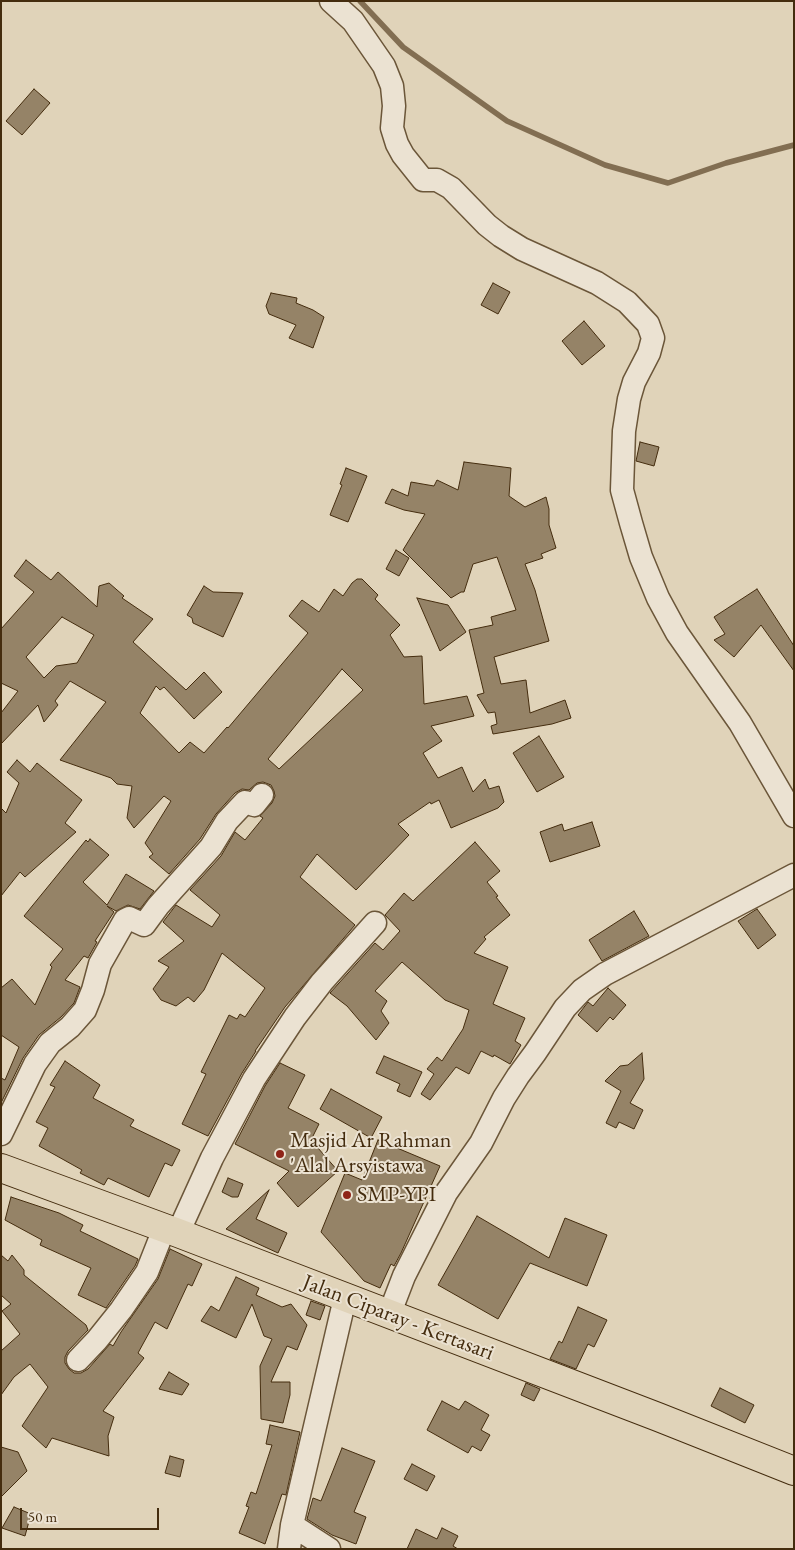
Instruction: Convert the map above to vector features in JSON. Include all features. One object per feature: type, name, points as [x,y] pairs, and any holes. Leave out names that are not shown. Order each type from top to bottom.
[{"type":"main road","name":"Jalan Ciparay - Kertasari","points":[[1,1168],[658,1417],[794,1471]]},
{"type":"street","points":[[331,1],[353,21],[384,66],[392,86],[394,106],[392,128],[397,144],[403,155],[423,180],[437,180],[451,188],[487,225],[501,236],[522,249],[597,283],[627,302],[648,324],[653,338],[649,353],[634,382],[629,399],[624,432],[622,490],[641,557],[658,598],[677,633],[740,723],[794,816]]},
{"type":"street","points":[[1,1134],[36,1064],[50,1043],[70,1027],[85,1010],[100,964],[125,920],[129,918],[144,925],[158,906],[211,847],[226,821],[245,802],[254,805],[262,794]]},
{"type":"street","points":[[389,1316],[404,1276],[446,1193],[481,1144],[504,1098],[565,1008],[582,990],[605,974],[794,875]]},
{"type":"street","points":[[78,1360],[121,1310],[147,1272],[212,1158],[254,1079],[295,1017],[322,982],[375,923]]},
{"type":"street","points":[[289,1549],[292,1525],[345,1298]]},
{"type":"street","points":[[292,1525],[329,1549]]},
{"type":"building","points":[[34,89],[50,103],[22,135],[6,121]]},
{"type":"building","points":[[493,283],[510,292],[498,314],[481,305]]},
{"type":"building","points":[[271,293],[297,298],[296,303],[324,317],[313,348],[289,338],[296,325],[269,314],[266,306]]},
{"type":"building","points":[[584,321],[605,346],[582,365],[562,341]]},
{"type":"building","points":[[640,442],[659,447],[654,466],[636,461]]},
{"type":"building","points":[[464,462],[511,468],[509,496],[525,507],[546,497],[549,509],[549,525],[556,548],[541,554],[543,558],[525,564],[535,590],[549,641],[494,657],[501,684],[526,680],[530,713],[565,700],[571,718],[552,724],[493,734],[491,726],[497,724],[495,712],[488,713],[477,695],[484,693],[469,630],[493,625],[491,617],[516,610],[497,557],[473,564],[464,592],[451,598],[403,550],[425,514],[404,510],[385,503],[392,489],[408,496],[411,482],[434,486],[437,480],[458,490]]},
{"type":"building","points":[[346,468],[367,476],[348,522],[330,515],[342,485],[340,484]]},
{"type":"building","points":[[396,550],[409,558],[399,576],[386,569]]},
{"type":"building","points":[[26,560],[51,580],[58,572],[97,607],[99,586],[109,583],[124,596],[122,598],[153,619],[133,642],[186,690],[204,672],[222,692],[194,719],[164,687],[160,690],[156,686],[140,713],[179,753],[190,742],[204,753],[228,728],[308,633],[289,616],[302,600],[319,612],[334,589],[343,596],[352,583],[357,579],[362,579],[378,595],[375,599],[400,625],[390,635],[404,657],[422,656],[424,704],[467,696],[474,716],[431,726],[442,741],[423,753],[438,778],[462,767],[473,792],[485,779],[489,789],[499,786],[504,802],[498,808],[451,828],[439,800],[431,804],[430,802],[398,824],[409,835],[356,890],[317,854],[300,877],[355,925],[285,1007],[255,1051],[208,1136],[182,1124],[206,1074],[201,1072],[229,1015],[237,1019],[240,1014],[245,1017],[265,988],[222,953],[204,990],[194,1002],[188,997],[176,1006],[161,1000],[153,989],[169,967],[158,961],[184,941],[163,922],[176,905],[212,927],[220,915],[190,890],[221,856],[235,832],[245,840],[263,818],[260,816],[272,803],[275,796],[274,791],[271,785],[263,782],[257,783],[249,790],[242,789],[235,793],[216,814],[200,839],[169,874],[149,857],[153,854],[145,843],[171,801],[164,796],[134,828],[127,818],[132,786],[117,784],[111,778],[60,760],[106,702],[70,681],[55,701],[58,705],[44,722],[38,705],[1,744],[1,713],[18,691],[1,683],[1,629],[34,592],[14,576]],"holes":[[[62,617],[94,635],[77,663],[56,666],[44,678],[26,657]],[[342,669],[363,690],[279,769],[268,759]]]},
{"type":"building","points":[[204,586],[213,592],[243,593],[223,637],[193,623],[192,618],[187,615]]},
{"type":"building","points":[[757,589],[794,646],[794,671],[761,625],[734,657],[714,640],[725,634],[714,617]]},
{"type":"building","points":[[417,598],[448,605],[466,632],[440,651]]},
{"type":"building","points":[[539,736],[564,777],[537,792],[513,753]]},
{"type":"building","points":[[17,760],[30,772],[37,763],[82,800],[65,823],[76,832],[25,877],[20,872],[1,896],[1,808],[6,813],[19,783],[7,772]]},
{"type":"building","points":[[592,822],[600,846],[550,862],[540,832],[562,824],[564,831]]},
{"type":"building","points":[[90,839],[109,855],[83,882],[107,905],[126,874],[154,891],[140,909],[128,905],[116,911],[107,906],[114,912],[95,941],[97,942],[88,958],[84,956],[65,980],[80,987],[74,1003],[61,1017],[39,1035],[23,1058],[1,1103],[1,1078],[5,1080],[19,1047],[1,1035],[1,988],[12,979],[35,1005],[52,967],[50,965],[63,949],[24,916],[86,840],[88,842]]},
{"type":"building","points":[[475,842],[500,871],[487,882],[510,915],[484,937],[486,939],[474,953],[508,967],[493,1004],[525,1018],[515,1041],[521,1045],[510,1064],[494,1055],[493,1057],[481,1051],[469,1074],[456,1067],[430,1100],[421,1094],[434,1074],[427,1069],[437,1057],[442,1061],[463,1029],[469,1010],[445,1000],[402,962],[375,991],[387,1001],[381,1011],[389,1023],[376,1040],[347,1006],[330,993],[375,943],[383,950],[400,931],[385,915],[404,893],[413,901]]},
{"type":"building","points":[[757,909],[776,935],[758,949],[738,921]]},
{"type":"building","points":[[634,911],[649,936],[602,961],[589,940]]},
{"type":"building","points":[[608,988],[626,1005],[613,1020],[610,1017],[597,1032],[578,1015],[588,1002],[593,1006]]},
{"type":"building","points":[[642,1053],[644,1079],[630,1103],[643,1110],[634,1129],[619,1122],[616,1128],[606,1123],[621,1091],[605,1081],[620,1066],[628,1065]]},
{"type":"building","points":[[384,1056],[422,1072],[410,1097],[397,1091],[400,1084],[376,1073]]},
{"type":"building","points":[[65,1061],[100,1085],[93,1098],[134,1120],[130,1126],[180,1150],[172,1166],[165,1163],[149,1197],[108,1178],[104,1185],[80,1173],[82,1170],[39,1146],[48,1128],[36,1122],[55,1087],[50,1085]]},
{"type":"building","name":"Masjid Ar Rahman 'Alal Arsyistawa","points":[[280,1063],[305,1075],[288,1108],[319,1124],[311,1140],[338,1171],[298,1207],[277,1183],[289,1171],[235,1144],[265,1086]]},
{"type":"building","points":[[331,1089],[382,1117],[371,1138],[320,1109]]},
{"type":"building","points":[[378,1140],[440,1166],[401,1253],[394,1266],[391,1264],[380,1288],[364,1281],[321,1232],[345,1173],[362,1180]]},
{"type":"building","points":[[228,1178],[243,1184],[238,1197],[232,1197],[222,1192]]},
{"type":"building","points":[[269,1190],[256,1219],[287,1233],[278,1253],[226,1229]]},
{"type":"building","points":[[11,1197],[59,1213],[83,1225],[80,1231],[138,1259],[106,1308],[78,1295],[91,1268],[40,1245],[42,1240],[5,1220]]},
{"type":"building","points":[[477,1216],[549,1258],[565,1218],[607,1235],[587,1286],[530,1263],[498,1319],[438,1285]]},
{"type":"building","points":[[170,1249],[202,1264],[192,1286],[188,1284],[167,1329],[155,1322],[138,1353],[144,1358],[103,1411],[114,1417],[108,1436],[109,1456],[52,1438],[46,1448],[22,1426],[48,1387],[30,1364],[14,1377],[1,1395],[1,1351],[20,1334],[2,1311],[11,1304],[1,1295],[1,1255],[8,1261],[12,1255],[24,1270],[24,1275],[86,1325],[88,1330],[68,1351],[65,1357],[65,1363],[69,1369],[74,1373],[81,1373],[88,1369],[110,1344],[113,1346],[158,1279]]},
{"type":"building","points":[[236,1277],[259,1288],[256,1295],[282,1307],[291,1304],[307,1325],[297,1350],[287,1346],[271,1382],[290,1382],[290,1395],[283,1423],[261,1419],[260,1366],[272,1339],[264,1336],[252,1304],[236,1338],[201,1321],[211,1306],[219,1311]]},
{"type":"building","points":[[311,1301],[325,1306],[320,1320],[306,1315]]},
{"type":"building","points":[[578,1307],[607,1320],[594,1347],[588,1344],[576,1369],[550,1359],[559,1341],[562,1343]]},
{"type":"building","points":[[169,1372],[189,1384],[182,1395],[159,1389]]},
{"type":"building","points":[[526,1383],[540,1389],[534,1401],[521,1395]]},
{"type":"building","points":[[720,1388],[754,1405],[745,1423],[711,1406]]},
{"type":"building","points":[[442,1401],[459,1410],[465,1401],[489,1415],[481,1430],[490,1435],[481,1451],[472,1446],[468,1453],[427,1430]]},
{"type":"building","points":[[270,1425],[300,1432],[286,1495],[282,1494],[265,1544],[239,1533],[249,1507],[246,1506],[251,1492],[256,1494],[272,1445],[266,1444]]},
{"type":"building","points":[[1,1447],[18,1452],[27,1471],[1,1497]]},
{"type":"building","points":[[342,1448],[375,1461],[354,1512],[366,1517],[356,1544],[332,1535],[307,1519],[313,1498],[321,1501]]},
{"type":"building","points":[[170,1456],[184,1460],[180,1477],[165,1473]]},
{"type":"building","points":[[412,1464],[435,1476],[427,1491],[404,1479]]},
{"type":"building","points":[[14,1507],[31,1514],[25,1536],[2,1528]]},
{"type":"building","points":[[442,1528],[458,1536],[453,1546],[458,1549],[407,1549],[416,1529],[437,1539]]},
{"type":"waterway","points":[[360,1],[403,47],[507,121],[605,165],[668,183],[726,163],[794,145]]},
{"type":"place","name":"Masjid Ar Rahman 'Alal Arsyistawa","points":[[280,1154]]},
{"type":"place","name":"SMP-YPI","points":[[347,1195]]}]
